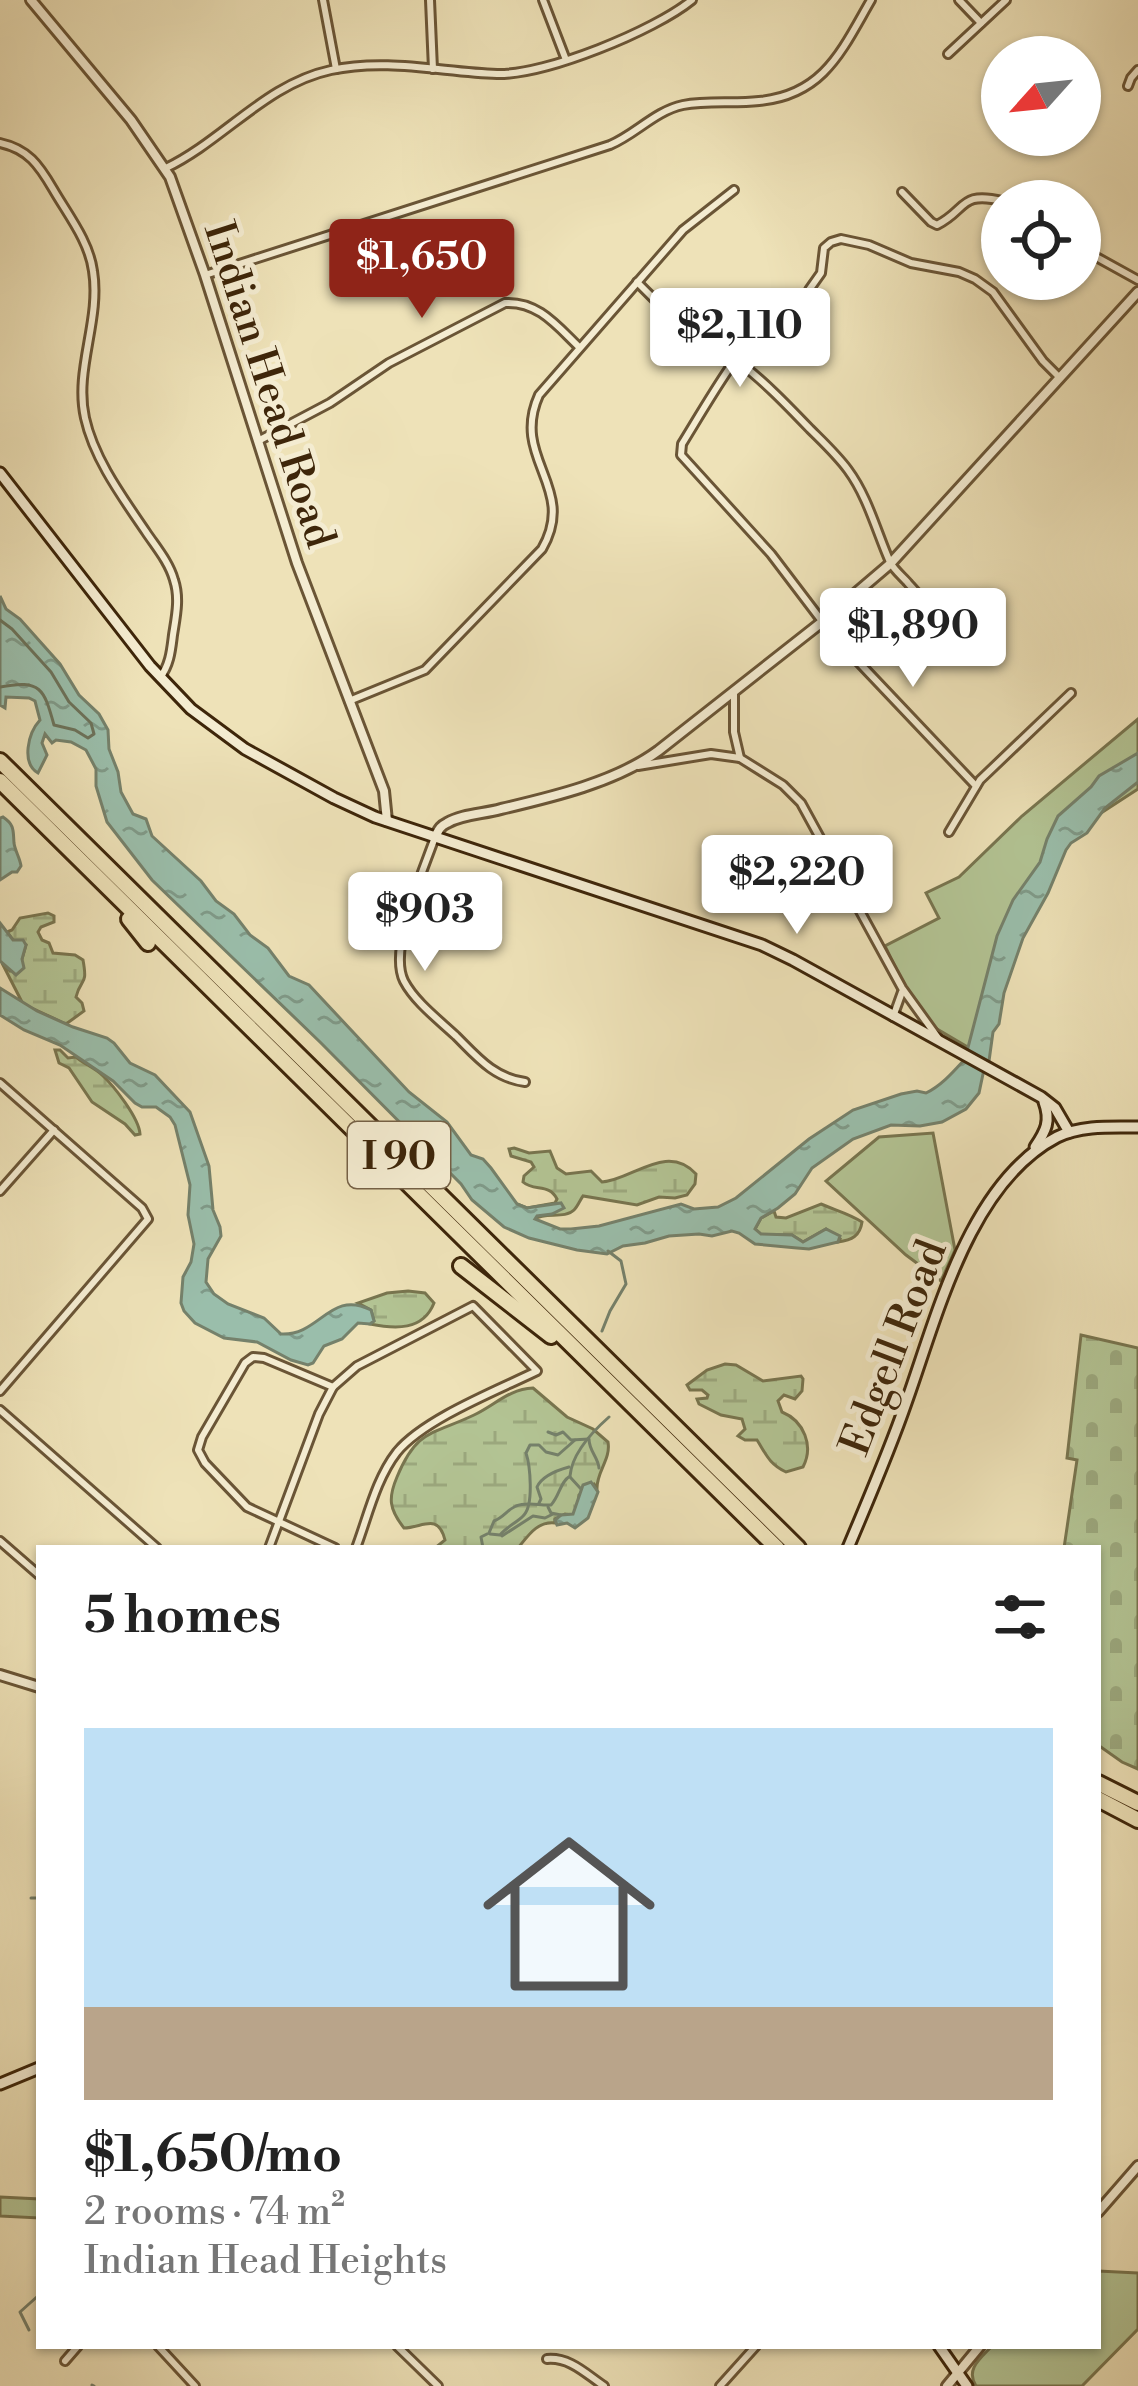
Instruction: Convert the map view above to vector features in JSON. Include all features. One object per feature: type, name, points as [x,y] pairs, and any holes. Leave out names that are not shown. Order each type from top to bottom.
[{"type":"highway","name":"I 90","points":[[0,761],[795,1545]]},
{"type":"highway","name":"I 90","points":[[0,782],[774,1545]]},
{"type":"highway","points":[[97,877],[148,943]]},
{"type":"highway","points":[[461,1266],[641,1414]]},
{"type":"highway","points":[[1101,1784],[1138,1803]]},
{"type":"highway","points":[[1101,1801],[1138,1820]]},
{"type":"main road","points":[[0,473],[160,678],[199,717],[236,743],[334,798],[387,821],[749,940],[794,960],[1041,1097],[1055,1108],[1069,1132]]},
{"type":"main road","points":[[1028,1158],[1048,1125],[1041,1097]]},
{"type":"main road","name":"Edgell Road","points":[[849,1545],[958,1258],[990,1204],[1028,1158],[1069,1132],[1138,1127]]},
{"type":"main road","points":[[0,2084],[36,2069]]},
{"type":"main road","points":[[941,2349],[967,2386]]},
{"type":"street","name":"Indian Head Road","points":[[31,0],[166,168],[307,591],[384,791],[387,821]]},
{"type":"street","points":[[323,0],[336,69]]},
{"type":"street","points":[[430,0],[433,69]]},
{"type":"street","points":[[543,0],[566,60]]},
{"type":"street","points":[[166,168],[285,87],[336,69],[378,65],[518,73],[645,29],[692,0]]},
{"type":"street","points":[[205,275],[601,148],[675,107],[782,96],[830,68],[871,0]]},
{"type":"street","points":[[959,0],[981,23]]},
{"type":"street","points":[[948,54],[1006,0]]},
{"type":"street","points":[[1128,86],[1138,70]]},
{"type":"street","points":[[0,143],[18,148],[36,162],[91,259],[94,284],[83,391],[85,416],[115,484],[175,582],[170,655],[160,678]]},
{"type":"street","points":[[349,701],[425,670],[542,550],[555,510],[535,455],[531,417],[542,388],[696,218],[734,190]]},
{"type":"street","points":[[902,192],[937,225],[969,200],[981,197]]},
{"type":"street","points":[[809,290],[821,273],[824,248],[841,239],[911,263],[959,272],[994,292],[1042,361],[1060,377]]},
{"type":"street","points":[[1101,260],[1138,280]]},
{"type":"street","points":[[637,282],[666,311]]},
{"type":"street","points":[[638,766],[890,563],[1138,292]]},
{"type":"street","points":[[258,441],[330,403],[389,362],[505,303],[532,307],[579,347]]},
{"type":"street","points":[[770,317],[735,359],[680,451],[771,554],[822,622],[976,786]]},
{"type":"street","points":[[735,359],[769,387],[849,470],[890,563],[923,599],[941,613],[962,613],[978,604]]},
{"type":"street","points":[[734,691],[734,732],[740,758]]},
{"type":"street","points":[[949,832],[976,786],[1072,692]]},
{"type":"street","points":[[525,1082],[510,1080],[482,1062],[403,980],[398,955],[402,936],[435,837],[452,821],[638,766],[711,754],[740,758],[801,803],[902,988],[945,1045]]},
{"type":"street","points":[[893,1017],[902,988]]},
{"type":"street","points":[[905,1023],[912,1003]]},
{"type":"street","points":[[0,1084],[148,1216],[146,1225],[0,1390]]},
{"type":"street","points":[[0,1191],[54,1130]]},
{"type":"street","points":[[270,1545],[333,1387],[357,1366],[473,1306],[537,1371],[434,1423],[402,1446],[382,1478],[357,1545]]},
{"type":"street","points":[[328,1545],[242,1504],[201,1458],[200,1442],[245,1363],[253,1357],[333,1387]]},
{"type":"street","points":[[0,1410],[152,1545]]},
{"type":"street","points":[[0,1541],[36,1572]]},
{"type":"street","points":[[0,1676],[36,1686]]},
{"type":"street","points":[[1101,2209],[1138,2166]]},
{"type":"street","points":[[65,2361],[75,2349]]},
{"type":"street","points":[[161,2349],[195,2386]]},
{"type":"street","points":[[400,2349],[438,2386]]},
{"type":"street","points":[[719,2386],[753,2349]]},
{"type":"street","points":[[947,2386],[978,2349]]},
{"type":"street","points":[[547,2359],[568,2362],[604,2386]]},
{"type":"green space","points":[[1138,719],[1138,789],[1071,838],[994,981],[988,1059],[932,1026],[910,998],[885,946],[939,918],[926,893],[959,877],[1022,816]]},
{"type":"green space","points":[[48,913],[54,922],[41,927],[42,940],[53,953],[83,960],[84,978],[76,997],[84,1011],[66,1024],[23,1004],[2,963],[10,971],[22,959],[26,945],[7,932],[20,918]]},
{"type":"green space","points":[[55,1050],[76,1057],[102,1075],[131,1111],[140,1134],[135,1135],[92,1102],[69,1068],[59,1063]]},
{"type":"green space","points":[[933,1133],[955,1250],[941,1281],[826,1181],[879,1137]]},
{"type":"green space","points":[[509,1149],[529,1153],[550,1151],[557,1168],[566,1174],[591,1171],[602,1182],[673,1161],[696,1174],[695,1184],[687,1195],[637,1205],[583,1196],[570,1213],[535,1219],[517,1204],[527,1208],[557,1199],[550,1191],[523,1182],[534,1167],[511,1156]]},
{"type":"green space","points":[[821,1204],[862,1222],[857,1234],[838,1242],[826,1229],[803,1242],[792,1235],[761,1235],[755,1229],[761,1218],[774,1211],[776,1217],[786,1218]]},
{"type":"green space","points":[[387,1293],[425,1293],[434,1303],[423,1319],[407,1326],[370,1324],[374,1321],[371,1310],[358,1303]]},
{"type":"green space","points":[[1081,1335],[1138,1348],[1138,1769],[1101,1747],[1101,1545],[1064,1545],[1077,1460],[1067,1458]]},
{"type":"green space","points":[[725,1364],[763,1381],[801,1376],[802,1391],[795,1399],[784,1395],[778,1401],[782,1412],[805,1435],[803,1467],[780,1469],[757,1440],[738,1436],[745,1429],[742,1419],[699,1404],[697,1399],[708,1395],[687,1385]]},
{"type":"green space","points":[[533,1388],[567,1417],[608,1442],[597,1488],[594,1484],[579,1495],[573,1515],[538,1527],[520,1545],[439,1545],[445,1540],[434,1524],[404,1528],[393,1509],[392,1491],[412,1450],[436,1431]]},
{"type":"green space","points":[[0,2197],[36,2199],[36,2218],[0,2216]]},
{"type":"green space","points":[[1101,2271],[1138,2273],[1138,2329],[1082,2386],[976,2386],[973,2369],[989,2349],[1101,2349]]},
{"type":"water","points":[[0,596],[6,609],[60,664],[79,695],[99,714],[108,730],[121,792],[133,814],[146,819],[152,836],[268,948],[289,976],[309,985],[409,1092],[447,1122],[517,1204],[527,1208],[561,1203],[564,1208],[535,1219],[560,1229],[599,1226],[681,1204],[694,1209],[718,1207],[853,1110],[901,1094],[926,1093],[937,1086],[965,1059],[997,936],[1013,900],[1040,862],[1058,816],[1099,776],[1138,753],[1138,782],[1105,808],[1087,833],[1066,850],[1023,938],[979,1093],[966,1109],[942,1122],[891,1125],[853,1139],[812,1168],[795,1194],[761,1218],[755,1229],[761,1234],[792,1235],[803,1242],[826,1229],[840,1236],[838,1242],[809,1249],[755,1244],[732,1231],[669,1236],[607,1254],[577,1250],[504,1227],[472,1200],[320,1042],[152,880],[107,822],[96,769],[86,750],[71,742],[52,743],[45,734],[42,743],[47,755],[38,773],[33,768],[28,748],[40,720],[35,701],[6,697],[5,708],[0,705]]},
{"type":"water","points":[[0,818],[13,828],[21,866],[0,880]]},
{"type":"water","points":[[0,923],[13,940],[26,945],[24,968],[16,975],[0,961]]},
{"type":"water","points":[[0,988],[37,1011],[107,1038],[130,1063],[155,1075],[190,1112],[209,1166],[213,1210],[220,1227],[221,1236],[208,1259],[206,1282],[214,1294],[264,1318],[281,1334],[306,1328],[345,1305],[371,1310],[374,1321],[358,1323],[342,1339],[324,1346],[308,1365],[257,1342],[224,1338],[195,1323],[181,1303],[183,1277],[194,1244],[188,1215],[190,1185],[175,1125],[156,1107],[135,1103],[113,1081],[60,1045],[0,1015]]},
{"type":"water","points":[[591,1482],[598,1492],[588,1518],[575,1528],[567,1523],[557,1525],[555,1520],[561,1515],[573,1514],[583,1485]]},
{"type":"waterway","points":[[602,1331],[626,1284],[621,1261],[608,1251]]},
{"type":"waterway","points":[[482,1545],[481,1537],[489,1533],[494,1521],[513,1508],[551,1505],[579,1451],[609,1417]]},
{"type":"waterway","points":[[548,1432],[563,1432],[571,1440],[589,1439],[599,1468]]},
{"type":"waterway","points":[[490,1534],[500,1535],[527,1510],[526,1453],[530,1445],[558,1455],[575,1440]]},
{"type":"waterway","points":[[539,1503],[539,1483],[569,1467]]},
{"type":"waterway","points":[[570,1477],[581,1489]]},
{"type":"waterway","points":[[548,1507],[561,1515]]},
{"type":"waterway","points":[[502,1536],[533,1516],[553,1514]]},
{"type":"waterway","points":[[31,1898],[36,1898]]},
{"type":"waterway","points":[[29,2330],[20,2312],[36,2298]]}]
